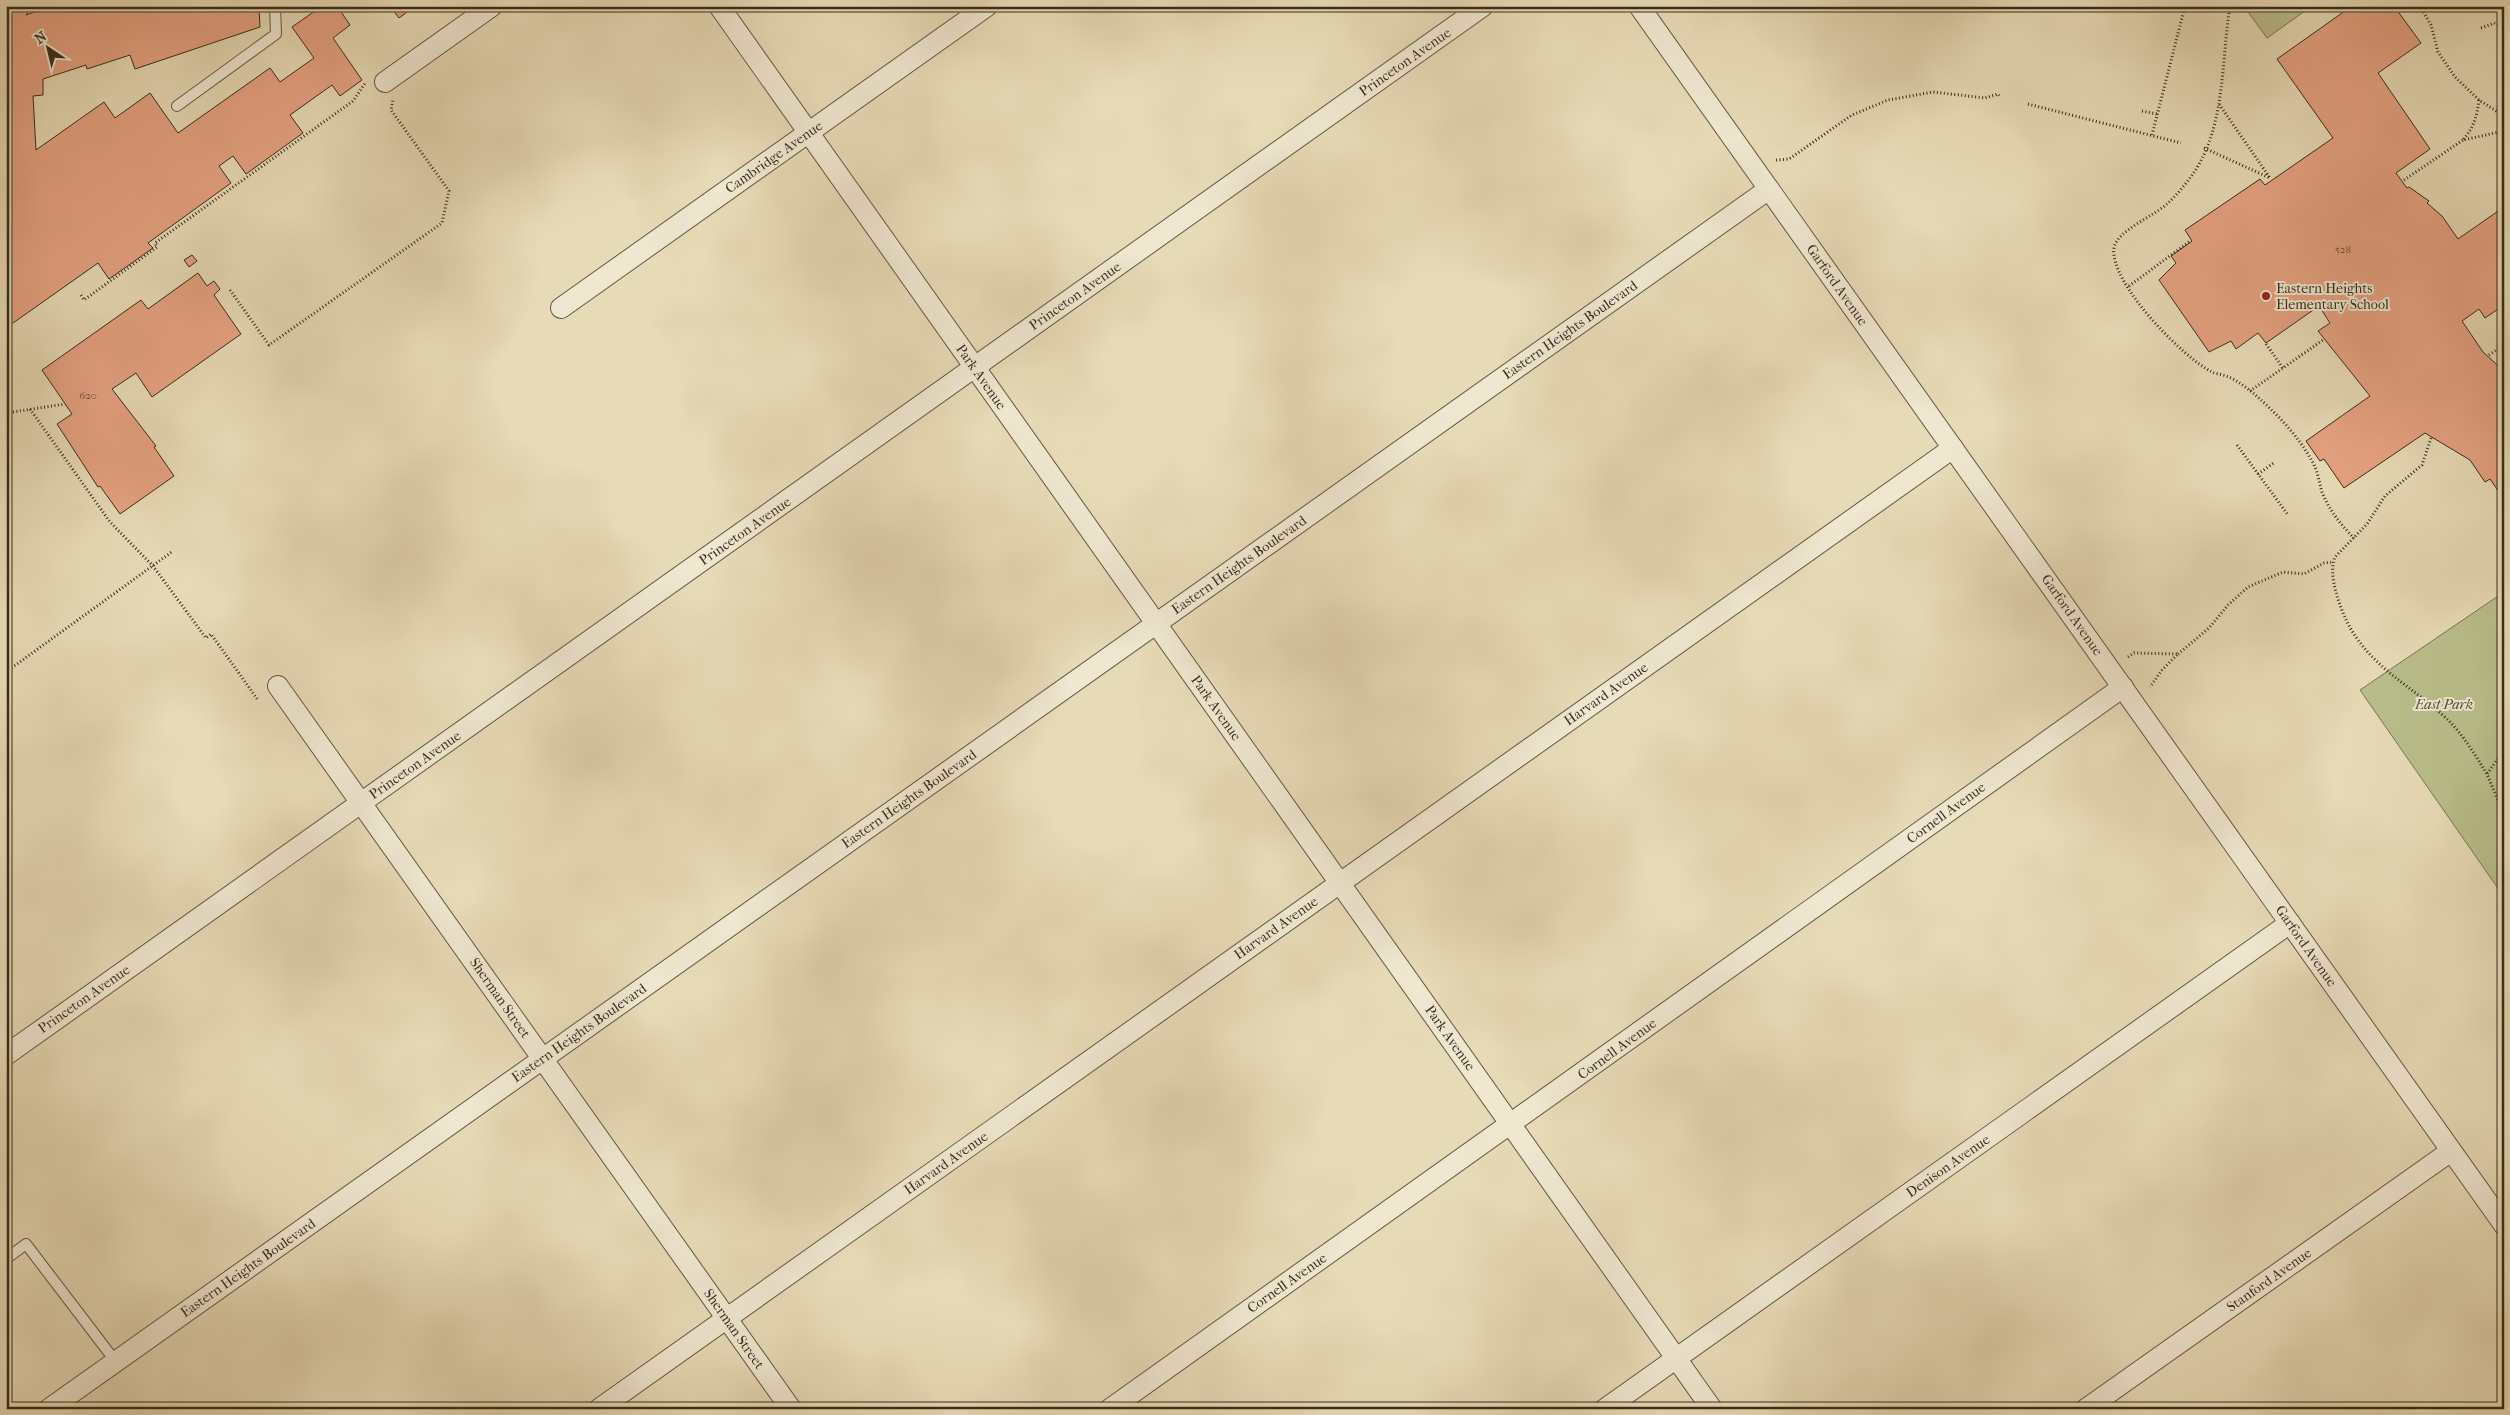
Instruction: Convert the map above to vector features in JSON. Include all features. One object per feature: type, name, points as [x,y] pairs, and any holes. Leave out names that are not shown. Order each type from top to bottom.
[{"type":"street","points":[[383,85],[492,6]]},
{"type":"street","name":"Park Avenue","points":[[719,6],[1712,1409]]},
{"type":"street","name":"Cambridge Avenue","points":[[561,308],[987,6]]},
{"type":"street","name":"Princeton Avenue","points":[[6,1055],[1484,6]]},
{"type":"street","name":"Garford Avenue","points":[[1639,6],[2504,1225]]},
{"type":"street","name":"Eastern Heights Boulevard","points":[[49,1409],[1769,189]]},
{"type":"street","name":"Harvard Avenue","points":[[599,1409],[1953,448]]},
{"type":"street","name":"Sherman Street","points":[[278,686],[791,1409]]},
{"type":"street","name":"Cornell Avenue","points":[[1110,1409],[2123,688]]},
{"type":"street","name":"Denison Avenue","points":[[1605,1409],[2290,924]]},
{"type":"street","name":"Stanford Avenue","points":[[2086,1409],[2451,1150]]},
{"type":"lane","points":[[177,106],[276,34],[275,6]]},
{"type":"lane","points":[[6,1259],[26,1244],[116,1362]]},
{"type":"path","points":[[2152,135],[2184,6]]},
{"type":"path","points":[[2230,6],[2219,104],[2205,149],[2194,173],[2168,203],[2126,230],[2116,241],[2114,255],[2128,286],[2141,306],[2170,341],[2212,372],[2231,378],[2250,391],[2280,419],[2317,470],[2328,505],[2342,527],[2354,538]]},
{"type":"path","points":[[2420,6],[2431,25],[2440,51],[2455,77],[2479,100],[2504,116]]},
{"type":"path","points":[[2481,28],[2494,23],[2504,28]]},
{"type":"path","points":[[80,294],[84,300],[157,247],[155,243],[353,101],[383,85],[391,110],[449,191],[442,223],[269,345],[230,290]]},
{"type":"path","points":[[1776,160],[1789,159],[1852,115],[1888,100],[1933,92],[1985,98],[1998,94],[2000,97]]},
{"type":"path","points":[[2404,180],[2463,140],[2471,131],[2476,121],[2479,100]]},
{"type":"path","points":[[2028,104],[2181,143]]},
{"type":"path","points":[[2205,149],[2270,178],[2219,104]]},
{"type":"path","points":[[2142,111],[2157,114]]},
{"type":"path","points":[[2463,140],[2504,131]]},
{"type":"path","points":[[2128,286],[2190,241]]},
{"type":"path","points":[[2250,391],[2323,340]]},
{"type":"path","points":[[2266,344],[2283,368]]},
{"type":"path","points":[[2490,355],[2504,345]]},
{"type":"path","points":[[6,413],[65,404]]},
{"type":"path","points":[[30,409],[110,522],[153,566],[206,638],[211,634],[258,700]]},
{"type":"path","points":[[2431,438],[2422,465],[2386,496],[2354,538],[2342,548],[2333,562],[2333,578],[2341,608],[2365,651],[2446,718],[2459,732],[2487,774],[2504,816]]},
{"type":"path","points":[[2237,444],[2288,515]]},
{"type":"path","points":[[2258,474],[2275,462]]},
{"type":"path","points":[[6,672],[174,551]]},
{"type":"path","points":[[2150,688],[2162,670],[2209,628],[2228,605],[2248,588],[2283,572],[2304,574],[2324,563],[2333,562]]},
{"type":"path","points":[[2128,657],[2134,653],[2178,654]]},
{"type":"path","points":[[2487,774],[2504,750]]},
{"type":"green space","points":[[2250,6],[2312,6],[2267,38],[2248,12]]},
{"type":"green space","name":"East Park","points":[[2504,592],[2504,897],[2360,690]]},
{"type":"building","points":[[6,6],[33,6],[26,15],[51,6],[259,6],[260,27],[135,69],[130,55],[87,69],[86,65],[43,79],[43,95],[33,96],[36,150],[104,102],[115,118],[150,93],[178,133],[270,68],[280,82],[314,58],[292,27],[322,6],[337,6],[350,25],[333,38],[362,80],[340,96],[332,85],[290,115],[303,133],[246,174],[233,156],[219,166],[231,183],[148,243],[153,248],[109,279],[98,263],[6,328]]},
{"type":"building","points":[[390,6],[415,6],[399,18]]},
{"type":"building","points":[[2352,6],[2394,6],[2421,43],[2378,73],[2430,149],[2396,173],[2407,188],[2409,187],[2429,201],[2427,203],[2442,216],[2458,239],[2504,207],[2504,305],[2485,318],[2479,309],[2462,321],[2483,352],[2504,371],[2504,499],[2490,479],[2485,482],[2470,460],[2425,433],[2344,488],[2324,459],[2320,461],[2306,441],[2370,396],[2318,331],[2330,323],[2319,306],[2266,343],[2258,333],[2236,349],[2231,341],[2209,352],[2159,280],[2176,263],[2171,256],[2192,241],[2185,230],[2260,179],[2265,185],[2333,138],[2277,59]]},
{"type":"building","points":[[192,255],[197,261],[189,267],[184,260]]},
{"type":"building","points":[[198,273],[207,286],[214,281],[220,289],[214,295],[241,334],[152,397],[136,373],[112,389],[156,446],[154,447],[174,476],[120,514],[100,486],[98,487],[57,424],[72,414],[42,370],[141,300],[148,309]]},
{"type":"place","name":"Eastern Heights Elementary School","points":[[2266,296]]}]
